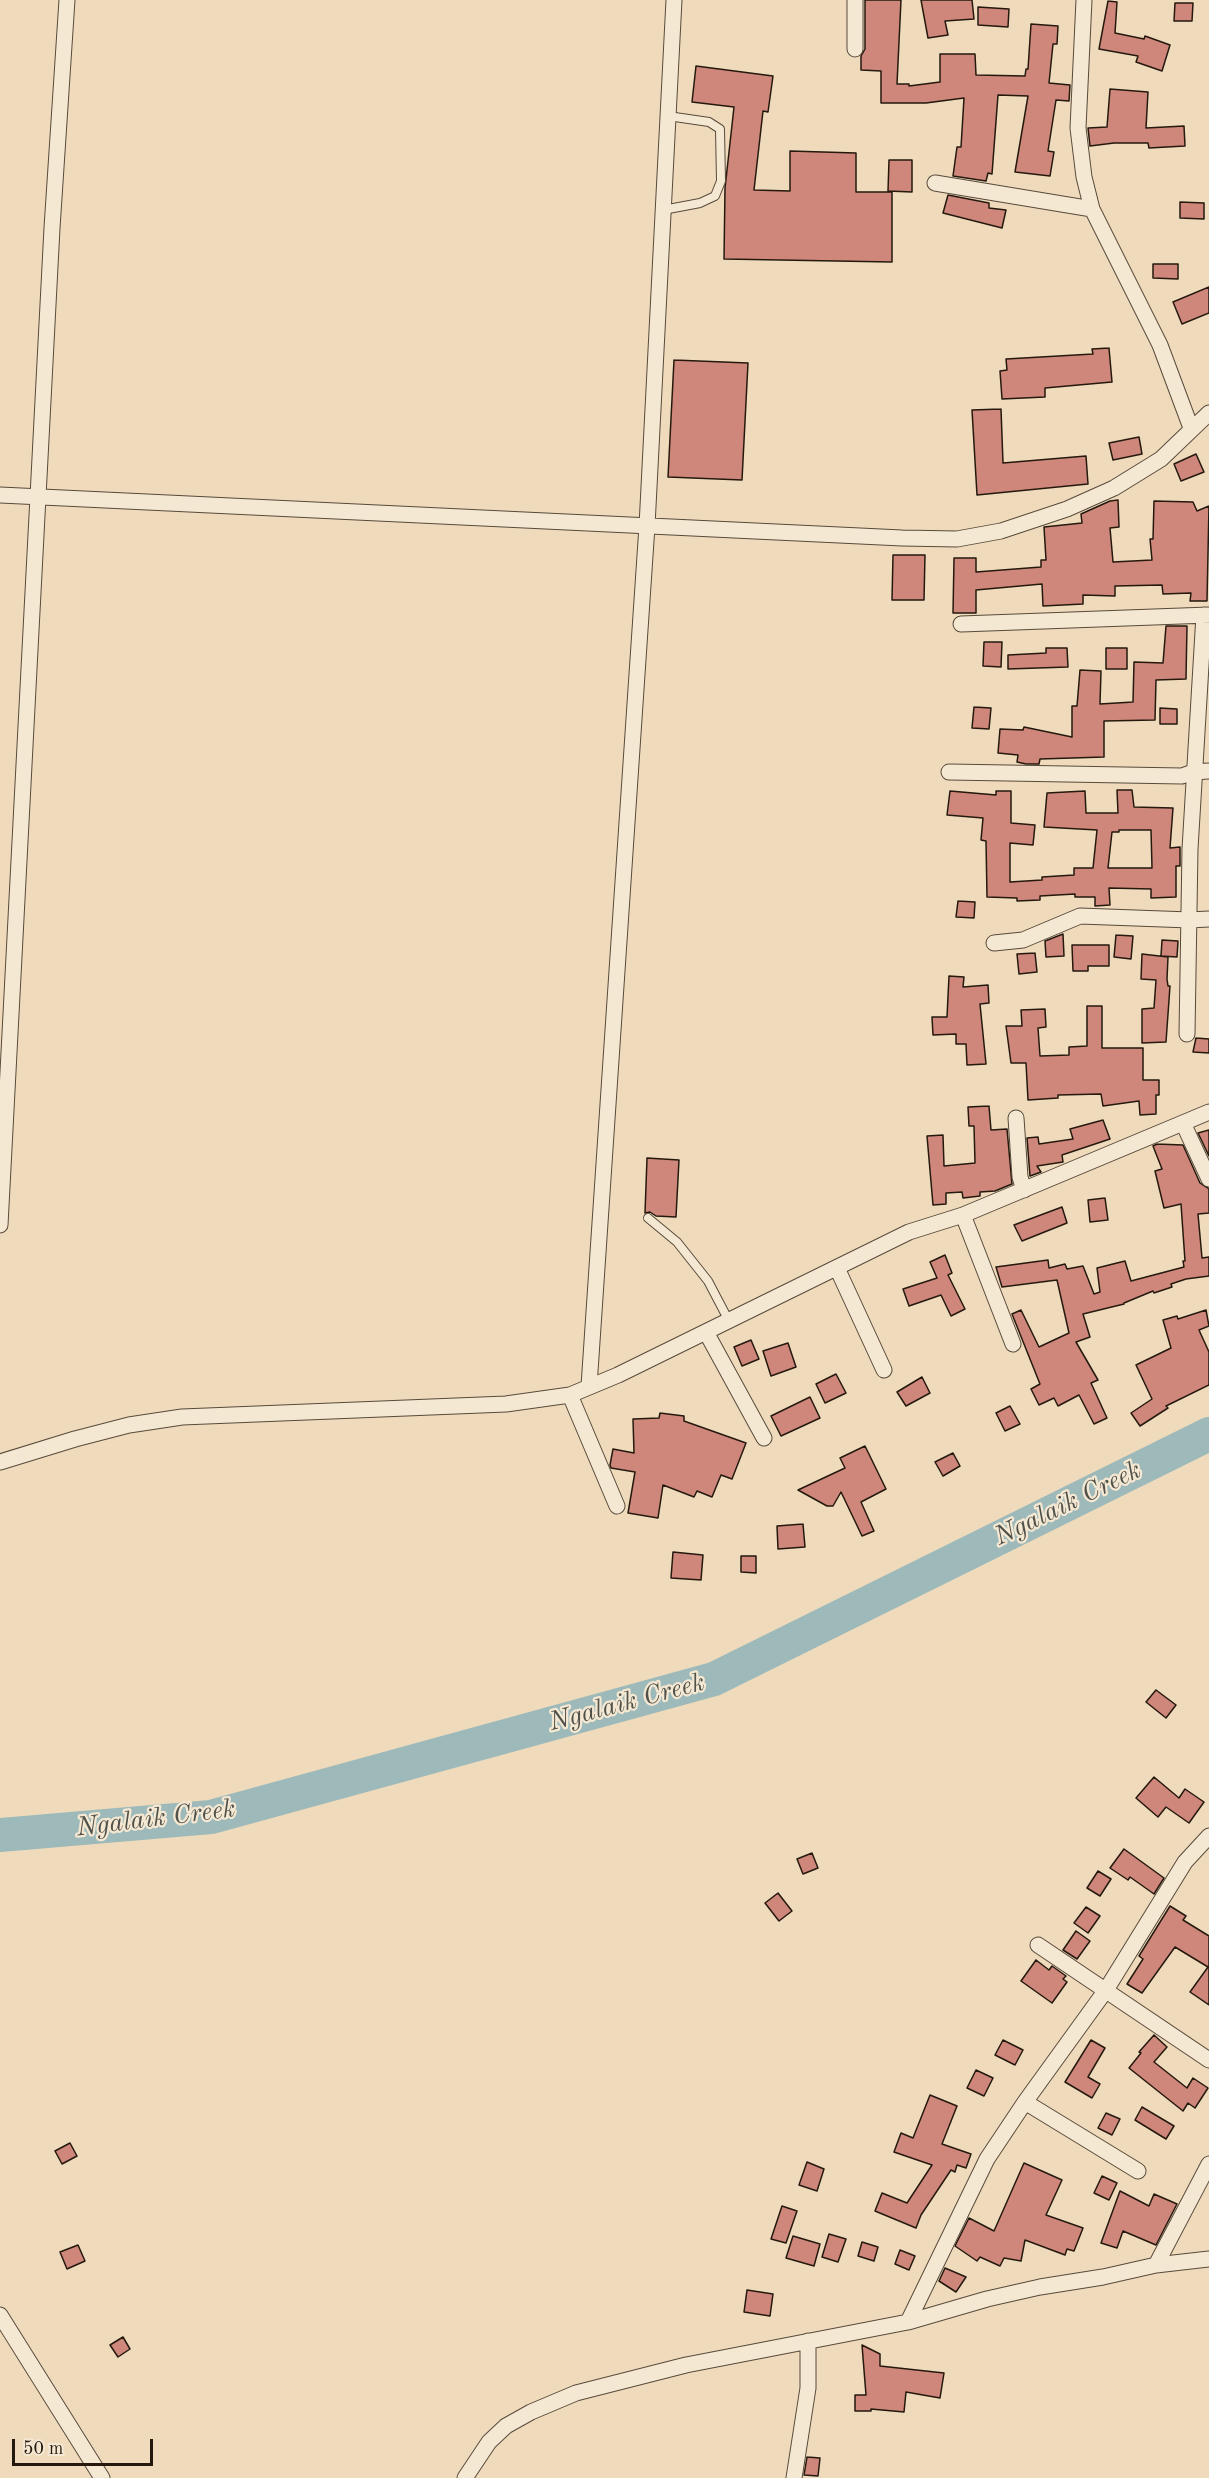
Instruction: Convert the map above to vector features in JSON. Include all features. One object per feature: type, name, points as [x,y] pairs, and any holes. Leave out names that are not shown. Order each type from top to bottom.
[{"type":"street","points":[[0,1224],[18,847],[52,228],[67,0]]},
{"type":"street","points":[[589,1386],[647,526],[674,0]]},
{"type":"street","points":[[855,0],[855,49]]},
{"type":"street","points":[[1084,0],[1078,128],[1084,177],[1092,208],[1160,345],[1191,428]]},
{"type":"street","points":[[935,183],[1092,208]]},
{"type":"street","points":[[0,495],[957,539],[990,533],[1067,509],[1114,488],[1161,459],[1209,413]]},
{"type":"street","points":[[961,624],[1206,615],[1193,772],[1187,1034]]},
{"type":"street","points":[[949,772],[1182,776],[1193,772],[1209,771]]},
{"type":"street","points":[[994,943],[1023,940],[1080,916],[1209,919]]},
{"type":"street","points":[[0,1462],[129,1425],[182,1417],[506,1404],[570,1395],[729,1321],[909,1232],[963,1215],[1209,1112]]},
{"type":"street","points":[[1016,1118],[1020,1177],[1024,1190]]},
{"type":"street","points":[[1183,1123],[1209,1179]]},
{"type":"street","points":[[963,1215],[1013,1344]]},
{"type":"street","points":[[837,1268],[884,1370]]},
{"type":"street","points":[[706,1332],[764,1438]]},
{"type":"street","points":[[570,1395],[617,1506]]},
{"type":"street","points":[[908,2322],[987,2159],[1106,1990],[1185,1862],[1209,1836]]},
{"type":"street","points":[[1038,1945],[1209,2060]]},
{"type":"street","points":[[1025,2102],[1138,2171]]},
{"type":"street","points":[[1156,2265],[1209,2164]]},
{"type":"street","points":[[465,2478],[489,2442],[506,2426],[531,2412],[576,2393],[686,2365],[908,2322],[987,2299],[1156,2265],[1209,2259]]},
{"type":"street","points":[[0,2314],[102,2478]]},
{"type":"street","points":[[794,2478],[808,2388],[808,2341]]},
{"type":"lane","points":[[662,210],[700,204],[714,196],[720,181],[720,129],[710,122],[667,115]]},
{"type":"lane","points":[[648,1218],[677,1242],[708,1281],[729,1321]]},
{"type":"building","points":[[865,0],[901,0],[897,84],[909,84],[909,86],[940,82],[940,54],[975,54],[976,75],[1025,76],[1026,69],[1028,69],[1031,24],[1058,26],[1057,44],[1053,44],[1049,83],[1070,85],[1069,101],[1056,100],[1048,151],[1054,152],[1050,176],[1015,172],[1028,96],[998,95],[992,174],[988,173],[986,181],[953,176],[957,147],[961,147],[964,98],[926,103],[881,103],[881,71],[861,70],[861,56],[865,49]]},
{"type":"building","points":[[921,0],[972,0],[974,19],[945,21],[948,35],[928,38]]},
{"type":"building","points":[[1108,1],[1117,2],[1115,33],[1144,39],[1145,36],[1170,45],[1162,71],[1136,62],[1138,56],[1099,49]]},
{"type":"building","points":[[1175,3],[1193,3],[1192,21],[1174,21]]},
{"type":"building","points":[[978,7],[1009,9],[1008,27],[978,25]]},
{"type":"building","points":[[696,66],[773,76],[768,112],[763,111],[754,190],[790,191],[790,151],[856,153],[856,192],[892,192],[892,262],[724,259],[725,188],[734,107],[692,102]]},
{"type":"building","points":[[1110,89],[1148,92],[1146,128],[1184,126],[1185,146],[1149,148],[1148,143],[1114,143],[1090,146],[1088,128],[1107,127]]},
{"type":"building","points":[[889,160],[912,160],[912,192],[888,191]]},
{"type":"building","points":[[948,195],[989,203],[989,208],[1006,210],[1002,228],[943,213]]},
{"type":"building","points":[[1180,202],[1204,203],[1204,219],[1180,218]]},
{"type":"building","points":[[1153,264],[1178,264],[1178,279],[1153,278]]},
{"type":"building","points":[[1209,287],[1209,313],[1182,324],[1173,302]]},
{"type":"building","points":[[1109,348],[1112,382],[1045,388],[1045,397],[1002,399],[1000,371],[1007,370],[1006,359],[1093,354],[1092,349]]},
{"type":"building","points":[[674,360],[748,363],[742,480],[668,477]]},
{"type":"building","points":[[1001,409],[1003,463],[1086,456],[1088,484],[977,495],[972,410]]},
{"type":"building","points":[[1139,437],[1142,454],[1113,460],[1109,443]]},
{"type":"building","points":[[1196,454],[1204,472],[1181,481],[1174,464]]},
{"type":"building","points":[[1118,500],[1119,527],[1110,528],[1113,562],[1152,560],[1150,539],[1153,539],[1154,501],[1193,502],[1197,511],[1209,506],[1207,601],[1190,601],[1191,593],[1163,594],[1162,585],[1115,586],[1115,596],[1083,595],[1083,604],[1043,606],[1042,584],[976,590],[976,613],[953,613],[954,558],[976,558],[976,572],[1041,567],[1041,560],[1046,560],[1044,527],[1082,523],[1081,514],[1110,501]]},
{"type":"building","points":[[893,555],[925,555],[924,600],[892,600]]},
{"type":"building","points":[[1166,626],[1187,626],[1186,679],[1156,680],[1155,720],[1104,721],[1104,757],[1040,759],[1039,764],[1026,764],[1017,762],[1018,755],[998,753],[1000,729],[1023,730],[1024,727],[1072,737],[1072,706],[1077,706],[1080,670],[1101,671],[1100,704],[1133,702],[1134,662],[1163,663]]},
{"type":"building","points":[[984,642],[1002,642],[1001,667],[983,666]]},
{"type":"building","points":[[1046,648],[1067,648],[1068,667],[1008,669],[1008,655],[1046,653]]},
{"type":"building","points":[[1106,648],[1127,648],[1127,669],[1106,669]]},
{"type":"building","points":[[974,707],[991,708],[989,729],[972,728]]},
{"type":"building","points":[[1160,708],[1177,709],[1177,724],[1160,724]]},
{"type":"building","points":[[1117,790],[1132,790],[1134,807],[1173,808],[1170,848],[1180,847],[1180,866],[1176,866],[1176,897],[1151,898],[1151,889],[1109,888],[1110,905],[1095,906],[1095,897],[1075,897],[1075,894],[1040,896],[1040,900],[1017,901],[1017,898],[987,897],[986,841],[981,840],[983,818],[947,815],[950,791],[996,795],[996,791],[1011,791],[1011,823],[1035,825],[1033,845],[1010,843],[1010,882],[1074,875],[1074,868],[1093,868],[1097,830],[1044,827],[1047,793],[1085,791],[1086,813],[1118,813]],"holes":[[[1151,830],[1152,868],[1108,868],[1112,832]]]},
{"type":"building","points":[[958,901],[975,902],[974,918],[956,917]]},
{"type":"building","points":[[1063,934],[1064,956],[1046,957],[1045,941]]},
{"type":"building","points":[[1116,935],[1133,936],[1131,959],[1114,957]]},
{"type":"building","points":[[1162,940],[1178,941],[1177,957],[1161,956]]},
{"type":"building","points":[[1072,945],[1109,945],[1109,966],[1088,966],[1088,971],[1073,971]]},
{"type":"building","points":[[1035,953],[1037,972],[1019,974],[1017,954]]},
{"type":"building","points":[[1142,954],[1168,957],[1167,979],[1168,986],[1170,986],[1166,1042],[1142,1043],[1142,1009],[1154,1008],[1156,980],[1141,979]]},
{"type":"building","points":[[949,976],[964,977],[963,987],[988,985],[989,1003],[980,1004],[986,1064],[967,1065],[966,1044],[956,1044],[956,1034],[933,1035],[932,1017],[947,1017]]},
{"type":"building","points":[[1087,1006],[1102,1006],[1102,1048],[1143,1048],[1143,1080],[1159,1080],[1156,1114],[1140,1115],[1139,1101],[1103,1106],[1101,1094],[1058,1095],[1058,1098],[1028,1100],[1026,1063],[1011,1063],[1006,1026],[1022,1026],[1021,1010],[1045,1009],[1046,1027],[1038,1028],[1040,1056],[1069,1055],[1069,1047],[1087,1046]]},
{"type":"building","points":[[1196,1038],[1209,1039],[1209,1053],[1193,1052]]},
{"type":"building","points":[[989,1106],[991,1130],[1007,1129],[1012,1184],[995,1191],[980,1192],[980,1196],[963,1198],[962,1192],[946,1193],[946,1204],[933,1205],[927,1136],[943,1135],[944,1166],[975,1163],[974,1126],[969,1126],[968,1107]]},
{"type":"building","points":[[1103,1120],[1110,1139],[1062,1155],[1063,1162],[1037,1166],[1041,1172],[1030,1176],[1027,1138],[1038,1137],[1039,1144],[1073,1139],[1070,1129]]},
{"type":"building","points":[[1209,1130],[1209,1156],[1198,1133]]},
{"type":"building","points":[[1157,1144],[1183,1145],[1200,1183],[1209,1189],[1209,1213],[1198,1214],[1202,1258],[1209,1257],[1209,1276],[1186,1279],[1171,1284],[1172,1287],[1154,1293],[1153,1291],[1124,1304],[1083,1314],[1090,1337],[1076,1342],[1098,1380],[1091,1383],[1107,1418],[1094,1424],[1079,1395],[1058,1406],[1054,1398],[1039,1405],[1031,1389],[1040,1384],[1012,1314],[1021,1310],[1039,1347],[1069,1333],[1057,1280],[1002,1287],[996,1267],[1048,1260],[1049,1268],[1065,1264],[1067,1269],[1083,1266],[1094,1294],[1100,1292],[1097,1268],[1125,1261],[1131,1281],[1184,1267],[1181,1204],[1164,1208],[1155,1171],[1162,1169],[1153,1146]]},
{"type":"building","points":[[647,1158],[679,1160],[676,1217],[645,1213]]},
{"type":"building","points":[[1105,1198],[1108,1220],[1090,1222],[1088,1200]]},
{"type":"building","points":[[1062,1207],[1067,1223],[1022,1241],[1014,1225]]},
{"type":"building","points":[[945,1255],[952,1273],[948,1275],[965,1309],[951,1316],[941,1295],[909,1306],[903,1289],[937,1278],[930,1262]]},
{"type":"building","points":[[1206,1310],[1209,1326],[1199,1330],[1209,1352],[1209,1385],[1166,1406],[1168,1408],[1140,1426],[1131,1413],[1152,1399],[1136,1365],[1171,1348],[1163,1320],[1177,1316],[1178,1319]]},
{"type":"building","points":[[751,1340],[759,1359],[742,1366],[734,1347]]},
{"type":"building","points":[[788,1343],[796,1367],[771,1376],[763,1351]]},
{"type":"building","points":[[836,1374],[846,1393],[825,1403],[816,1384]]},
{"type":"building","points":[[922,1377],[930,1393],[906,1406],[897,1392]]},
{"type":"building","points":[[810,1397],[820,1418],[781,1436],[771,1416]]},
{"type":"building","points":[[1010,1406],[1020,1424],[1005,1431],[996,1413]]},
{"type":"building","points":[[660,1413],[684,1416],[684,1421],[746,1443],[732,1479],[721,1475],[712,1497],[697,1491],[694,1497],[663,1485],[658,1518],[628,1513],[635,1472],[611,1468],[610,1465],[613,1449],[634,1453],[633,1419],[659,1418]]},
{"type":"building","points":[[865,1446],[886,1489],[861,1502],[874,1531],[862,1536],[841,1492],[833,1506],[827,1506],[798,1490],[845,1468],[840,1458]]},
{"type":"building","points":[[953,1453],[960,1466],[943,1476],[935,1462]]},
{"type":"building","points":[[803,1524],[805,1547],[778,1549],[777,1526]]},
{"type":"building","points":[[673,1552],[703,1555],[701,1580],[671,1578]]},
{"type":"building","points":[[741,1556],[756,1556],[756,1573],[741,1572]]},
{"type":"building","points":[[1156,1690],[1176,1705],[1166,1718],[1146,1702]]},
{"type":"building","points":[[1154,1777],[1179,1798],[1185,1789],[1204,1802],[1189,1823],[1166,1807],[1158,1817],[1136,1798]]},
{"type":"building","points":[[1124,1849],[1164,1878],[1154,1894],[1130,1877],[1128,1880],[1110,1868]]},
{"type":"building","points":[[812,1853],[818,1868],[803,1874],[797,1859]]},
{"type":"building","points":[[1098,1871],[1111,1879],[1100,1896],[1087,1888]]},
{"type":"building","points":[[778,1893],[792,1911],[779,1921],[765,1903]]},
{"type":"building","points":[[1170,1906],[1186,1916],[1183,1920],[1209,1936],[1209,2005],[1190,1992],[1208,1967],[1175,1947],[1142,1993],[1127,1984],[1143,1959],[1139,1956]]},
{"type":"building","points":[[1086,1907],[1100,1916],[1088,1933],[1074,1923]]},
{"type":"building","points":[[1076,1931],[1090,1941],[1077,1959],[1063,1950]]},
{"type":"building","points":[[1036,1960],[1049,1970],[1052,1966],[1066,1976],[1063,1979],[1067,1982],[1052,2003],[1021,1981]]},
{"type":"building","points":[[1154,2035],[1167,2047],[1154,2062],[1187,2088],[1193,2078],[1208,2088],[1195,2108],[1188,2103],[1183,2111],[1129,2068]]},
{"type":"building","points":[[1003,2040],[1023,2050],[1015,2065],[995,2055]]},
{"type":"building","points":[[1091,2040],[1105,2048],[1088,2077],[1100,2084],[1092,2098],[1065,2082]]},
{"type":"building","points":[[976,2070],[993,2078],[984,2096],[967,2088]]},
{"type":"building","points":[[930,2095],[957,2106],[942,2144],[971,2154],[966,2168],[957,2165],[955,2172],[951,2170],[921,2215],[916,2228],[875,2211],[882,2193],[907,2203],[932,2165],[894,2152],[901,2133],[913,2138]]},
{"type":"building","points":[[1142,2107],[1174,2126],[1166,2139],[1135,2120]]},
{"type":"building","points":[[1106,2113],[1120,2119],[1112,2135],[1098,2128]]},
{"type":"building","points":[[70,2143],[77,2156],[62,2164],[55,2151]]},
{"type":"building","points":[[807,2162],[824,2169],[817,2191],[799,2185]]},
{"type":"building","points":[[1024,2163],[1062,2180],[1046,2215],[1083,2228],[1074,2251],[1067,2249],[1065,2255],[1025,2240],[1021,2261],[1004,2258],[1000,2266],[980,2257],[977,2261],[955,2246],[969,2218],[994,2231]]},
{"type":"building","points":[[1102,2176],[1117,2183],[1109,2200],[1094,2193]]},
{"type":"building","points":[[1120,2191],[1149,2206],[1154,2194],[1177,2204],[1156,2245],[1123,2231],[1117,2248],[1101,2243]]},
{"type":"building","points":[[782,2206],[797,2211],[786,2243],[771,2239]]},
{"type":"building","points":[[829,2234],[846,2239],[838,2262],[822,2257]]},
{"type":"building","points":[[793,2236],[820,2244],[814,2266],[786,2258]]},
{"type":"building","points":[[862,2242],[878,2247],[874,2261],[858,2256]]},
{"type":"building","points":[[78,2245],[85,2261],[67,2269],[60,2252]]},
{"type":"building","points":[[900,2250],[915,2256],[909,2270],[895,2264]]},
{"type":"building","points":[[945,2268],[966,2277],[956,2292],[939,2281]]},
{"type":"building","points":[[747,2290],[773,2294],[770,2316],[744,2312]]},
{"type":"building","points":[[123,2337],[130,2349],[118,2357],[110,2345]]},
{"type":"building","points":[[862,2345],[880,2354],[880,2366],[944,2373],[940,2398],[906,2392],[904,2412],[871,2409],[871,2411],[855,2411],[855,2395],[866,2395]]},
{"type":"building","points":[[807,2457],[820,2458],[818,2476],[804,2475]]},
{"type":"waterway","name":"Ngalaik Creek","points":[[0,1835],[211,1817],[714,1679],[1209,1434]]}]
